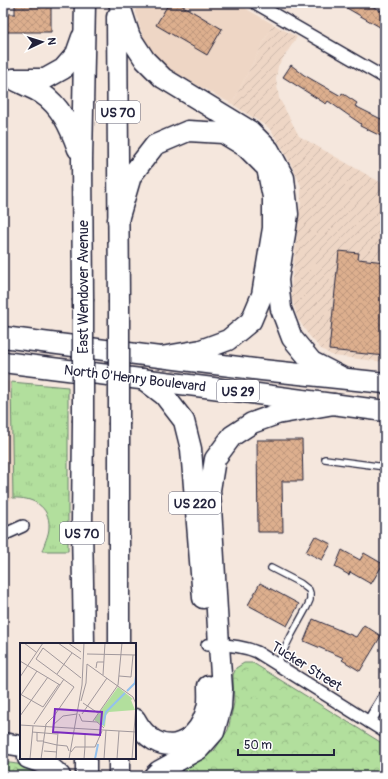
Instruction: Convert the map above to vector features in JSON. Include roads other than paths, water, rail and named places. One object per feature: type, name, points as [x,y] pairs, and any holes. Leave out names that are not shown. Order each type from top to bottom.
[{"type":"highway","name":"East Wendover Avenue","points":[[84,643],[82,525],[82,160],[85,3]]},
{"type":"highway","points":[[118,3],[130,38],[145,60],[163,78],[250,131],[269,150],[284,178],[288,214],[278,280],[281,309],[292,338],[312,362],[343,378]]},
{"type":"highway","name":"US 70","points":[[118,3],[119,643]]},
{"type":"highway","points":[[8,79],[45,79],[63,69],[76,54],[85,29]]},
{"type":"highway","points":[[8,79],[41,94],[59,109],[70,127],[82,160]]},
{"type":"highway","points":[[118,220],[131,176],[155,145],[188,131],[223,133],[246,146],[267,168],[273,196],[273,228],[262,295],[251,321],[228,340],[201,350],[161,357]]},
{"type":"highway","name":"North O'Henry Boulevard","points":[[3,337],[262,370],[385,383]]},
{"type":"highway","name":"North O'Henry Boulevard","points":[[3,362],[385,411]]},
{"type":"highway","name":"US 220","points":[[136,721],[148,737],[165,745],[174,745],[189,738],[202,721],[207,707],[213,645],[191,449],[184,421],[164,395],[143,379]]},
{"type":"highway","points":[[154,776],[199,749],[214,732],[221,707],[222,689],[213,645],[210,490],[215,459],[232,436],[252,423],[277,414],[334,404]]},
{"type":"highway","points":[[3,743],[20,746]]},
{"type":"highway","points":[[3,754],[20,757]]},
{"type":"highway","points":[[30,759],[50,767],[60,776]]},
{"type":"highway","points":[[86,759],[86,776]]},
{"type":"highway","points":[[119,759],[119,776]]},
{"type":"street","points":[[255,3],[385,78]]},
{"type":"street","points":[[3,535],[23,526]]},
{"type":"street","name":"Tucker Street","points":[[213,645],[232,644],[257,652],[385,732]]},
{"type":"street","points":[[369,722],[385,696]]},
{"type":"lane","points":[[325,459],[385,467]]},
{"type":"lane","points":[[271,568],[300,583],[309,590],[310,593],[310,600],[307,607],[277,664]]}]
